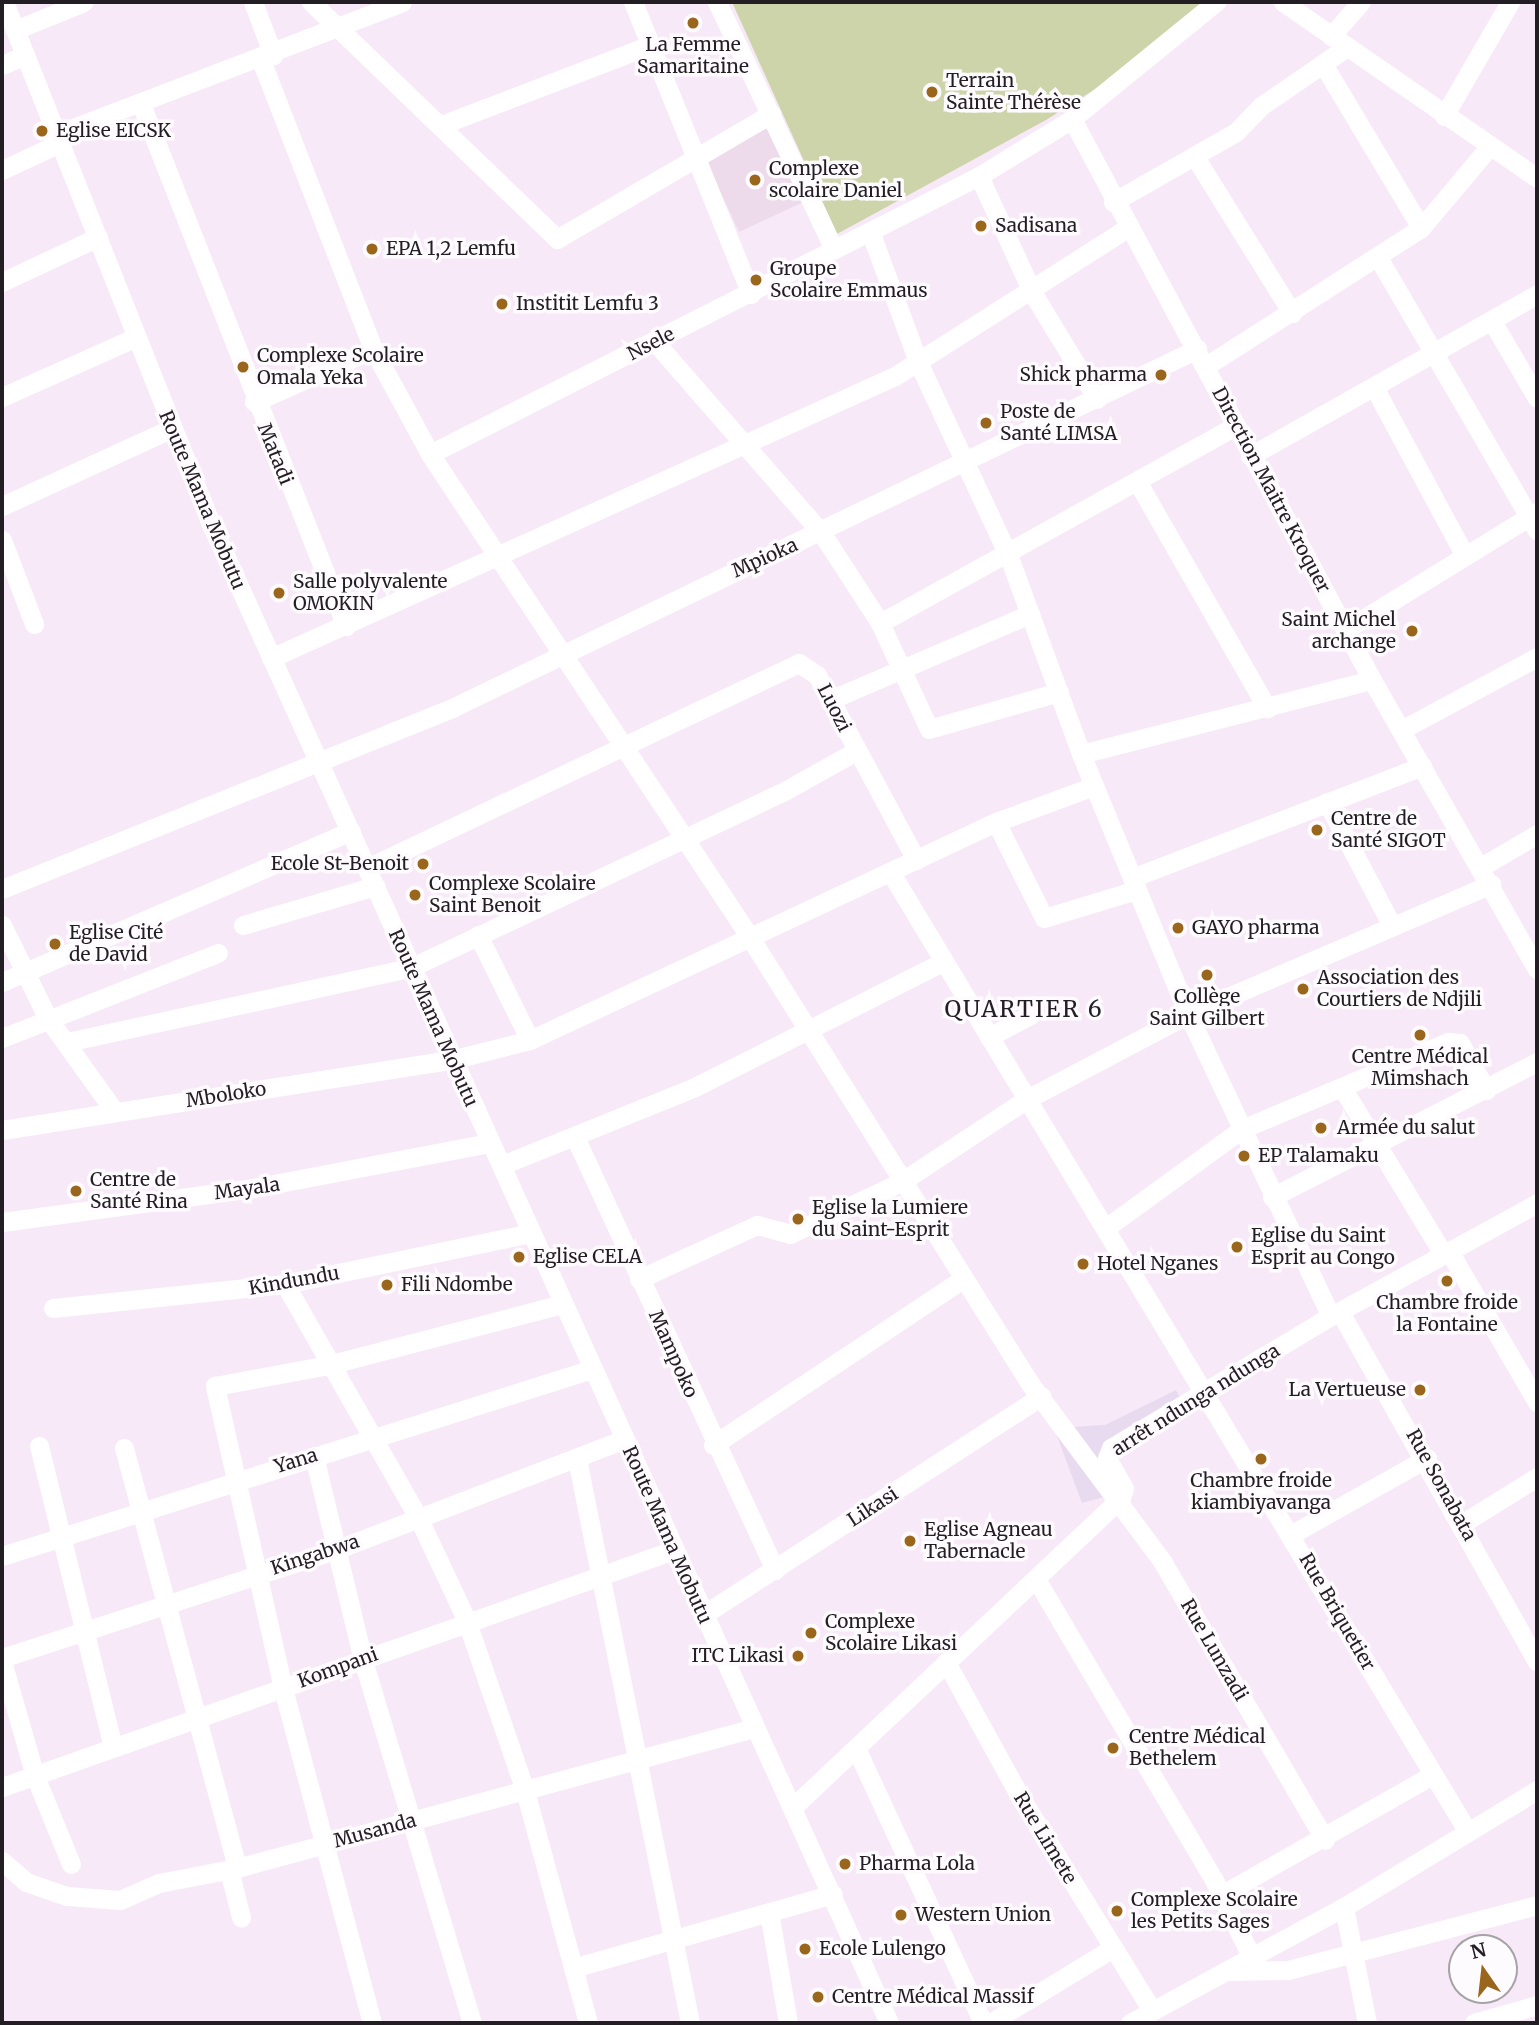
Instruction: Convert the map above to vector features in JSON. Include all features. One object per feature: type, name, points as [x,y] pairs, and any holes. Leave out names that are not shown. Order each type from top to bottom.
[{"type":"street","name":"Route Mama Mobutu","points":[[4,2],[98,237],[170,429],[451,1060],[502,1165],[889,2023]]},
{"type":"street","points":[[15,30],[84,2]]},
{"type":"street","points":[[253,2],[267,58],[373,349],[430,454],[495,558],[751,939],[901,1182],[1041,1396],[1121,1498],[793,1807]]},
{"type":"street","points":[[311,2],[557,239],[697,154],[771,114]]},
{"type":"street","points":[[2,170],[58,139],[141,104],[342,30],[402,2]]},
{"type":"street","points":[[633,2],[697,154],[751,294]]},
{"type":"street","points":[[717,2],[834,249]]},
{"type":"street","name":"Nsele","points":[[430,454],[751,294],[979,176],[1072,119],[1216,2]]},
{"type":"street","points":[[1283,2],[1489,148],[1537,178]]},
{"type":"street","points":[[1113,202],[1195,157],[1324,64],[1362,2]]},
{"type":"street","points":[[1444,116],[1510,2]]},
{"type":"street","points":[[441,125],[651,46]]},
{"type":"street","points":[[2,65],[25,55]]},
{"type":"street","points":[[1324,64],[1420,228]]},
{"type":"street","points":[[141,104],[254,402]]},
{"type":"street","name":"Direction Maitre Kroquer","points":[[1072,119],[1127,229],[1202,357],[1250,456],[1372,680],[1486,875],[1537,969]]},
{"type":"street","name":"Mpioka","points":[[2,889],[317,759],[387,737],[969,463],[1097,399],[1202,357],[1292,313],[1379,259],[1420,228],[1489,148]]},
{"type":"street","points":[[1195,157],[1292,313]]},
{"type":"street","points":[[979,176],[1032,292],[1097,399]]},
{"type":"street","points":[[271,658],[741,448],[919,364],[1127,229]]},
{"type":"street","name":"Rue Sonabata","points":[[870,231],[919,364],[969,463],[1009,557],[1081,754],[1188,1014],[1272,1197],[1335,1314],[1427,1458],[1537,1661]]},
{"type":"street","points":[[2,282],[98,237]]},
{"type":"street","points":[[1345,630],[1464,554],[1534,520],[1432,356],[1379,259]]},
{"type":"street","points":[[1250,456],[1432,356],[1537,294]]},
{"type":"street","points":[[1492,321],[1537,398]]},
{"type":"street","points":[[2,397],[136,337]]},
{"type":"street","points":[[655,342],[741,448],[821,532],[880,623],[898,666],[933,730],[1059,692]]},
{"type":"street","name":"Matadi","points":[[346,626],[254,402],[373,349]]},
{"type":"street","points":[[1374,387],[1464,554]]},
{"type":"street","points":[[880,623],[1009,557],[1235,426]]},
{"type":"street","points":[[2,506],[170,429]]},
{"type":"street","points":[[1137,481],[1267,708]]},
{"type":"street","points":[[2,540],[34,624]]},
{"type":"street","points":[[830,700],[898,666],[1030,614]]},
{"type":"street","points":[[1401,730],[1537,657]]},
{"type":"street","name":"Luozi","points":[[243,925],[371,877],[622,744],[799,663],[812,668],[916,860]]},
{"type":"street","points":[[1081,754],[1372,680]]},
{"type":"street","points":[[66,1042],[410,968],[682,839],[856,751]]},
{"type":"street","points":[[996,822],[1044,918],[1422,766]]},
{"type":"street","name":"Mboloko","points":[[2,1130],[451,1060],[530,1040],[751,939],[811,905],[891,873],[996,822],[1094,786]]},
{"type":"street","points":[[1327,802],[1391,924]]},
{"type":"street","points":[[2,982],[351,831]]},
{"type":"street","points":[[639,1279],[757,1225],[790,1234],[901,1182],[1027,1099],[1188,1014],[1391,924],[1486,875],[1537,834]]},
{"type":"street","name":"Rue Briquetier","points":[[891,873],[942,962],[1207,1392],[1468,1832]]},
{"type":"street","points":[[2,925],[47,1017],[115,1112]]},
{"type":"street","points":[[478,935],[530,1040]]},
{"type":"street","points":[[2,1038],[47,1017],[218,953]]},
{"type":"street","points":[[502,1165],[575,1137],[809,1030],[942,962]]},
{"type":"street","points":[[989,1037],[1030,1015]]},
{"type":"street","points":[[1107,1227],[1242,1129],[1455,1041],[1486,1090]]},
{"type":"street","points":[[1272,1197],[1378,1146],[1537,1062]]},
{"type":"street","points":[[1343,1089],[1537,1402]]},
{"type":"street","name":"Mampoko","points":[[575,1137],[713,1445],[775,1570]]},
{"type":"street","name":"Mayala","points":[[2,1222],[253,1188],[490,1143]]},
{"type":"street","name":"arrêt ndunga ndunga","points":[[1121,1498],[1124,1488],[1108,1451],[1335,1314],[1537,1203]]},
{"type":"street","name":"Kindundu","points":[[53,1308],[285,1284],[532,1233]]},
{"type":"street","points":[[713,1445],[964,1279]]},
{"type":"street","points":[[285,1284],[328,1365],[418,1517],[466,1619],[524,1787],[587,2023]]},
{"type":"street","points":[[372,2023],[351,1962],[325,1845],[283,1688],[215,1386],[328,1365],[563,1304]]},
{"type":"street","name":"Yana","points":[[2,1556],[592,1368]]},
{"type":"street","name":"Likasi","points":[[703,1615],[1041,1396]]},
{"type":"street","name":"Kingabwa","points":[[2,1660],[338,1549],[624,1439]]},
{"type":"street","points":[[39,1446],[88,1632],[113,1747]]},
{"type":"street","points":[[124,1448],[169,1603],[198,1717],[242,1917]]},
{"type":"street","points":[[314,1456],[363,1660],[472,2023]]},
{"type":"street","points":[[1292,1534],[1427,1458]]},
{"type":"street","points":[[577,1459],[635,1761],[690,2023]]},
{"type":"street","points":[[1463,1523],[1537,1478]]},
{"type":"street","name":"Rue Lunzadi","points":[[1121,1498],[1325,1840]]},
{"type":"street","name":"Kompani","points":[[2,1787],[363,1660],[466,1619],[600,1577],[674,1550]]},
{"type":"street","points":[[1035,1579],[1221,1895],[1251,1956]]},
{"type":"street","points":[[2,1660],[35,1776],[71,1864]]},
{"type":"street","name":"Rue Limete","points":[[946,1662],[1152,2010]]},
{"type":"street","name":"Musanda","points":[[2,1861],[26,1882],[67,1896],[120,1899],[159,1883],[233,1869],[411,1822],[524,1787],[635,1761],[754,1728]]},
{"type":"street","points":[[856,1748],[984,2023]]},
{"type":"street","points":[[1221,1895],[1325,1840],[1432,1774]]},
{"type":"street","points":[[1130,2023],[1344,1907],[1537,1790]]},
{"type":"street","points":[[573,1968],[833,1894]]},
{"type":"street","points":[[1224,1971],[1261,1974],[1356,1953],[1537,1905]]},
{"type":"street","points":[[1344,1907],[1356,1953],[1367,2023]]},
{"type":"street","points":[[769,1912],[788,2023]]},
{"type":"street","points":[[990,2023],[1113,1948]]},
{"type":"street","points":[[1474,2023],[1537,2005]]},
{"type":"shaded area","name":"Complexe scolaire Daniel","points":[[767,124],[803,202],[739,232],[703,154]]},
{"type":"shaded area","points":[[1176,1390],[1183,1403],[1103,1451],[1115,1494],[1082,1503],[1054,1428],[1105,1425]]},
{"type":"green space","name":"Terrain Sainte Thérèse","points":[[732,2],[1204,2],[1135,64],[1046,120],[837,234]]},
{"type":"place","name":"La Femme Samaritaine","points":[[693,23]]},
{"type":"place","name":"Terrain Sainte Thérèse","points":[[932,92]]},
{"type":"place","name":"Eglise EICSK","points":[[42,131]]},
{"type":"place","name":"Complexe scolaire Daniel","points":[[755,180]]},
{"type":"place","name":"Sadisana","points":[[981,226]]},
{"type":"place","name":"EPA 1,2 Lemfu","points":[[372,249]]},
{"type":"place","name":"Groupe Scolaire Emmaus","points":[[756,280]]},
{"type":"place","name":"Institit Lemfu 3","points":[[502,304]]},
{"type":"place","name":"Complexe Scolaire Omala Yeka","points":[[243,367]]},
{"type":"place","name":"Shick pharma","points":[[1161,375]]},
{"type":"place","name":"Poste de Santé LIMSA","points":[[986,423]]},
{"type":"place","name":"Salle polyvalente OMOKIN","points":[[279,593]]},
{"type":"place","name":"Saint Michel archange","points":[[1412,631]]},
{"type":"place","name":"Centre de Santé SIGOT","points":[[1317,830]]},
{"type":"place","name":"Ecole St-Benoit","points":[[423,864]]},
{"type":"place","name":"Complexe Scolaire Saint Benoit","points":[[415,895]]},
{"type":"place","name":"GAYO pharma","points":[[1178,928]]},
{"type":"place","name":"Eglise Cité de David","points":[[55,944]]},
{"type":"place","name":"Collège Saint Gilbert","points":[[1207,975]]},
{"type":"place","name":"Association des Courtiers de Ndjili","points":[[1303,989]]},
{"type":"place","name":"Centre Médical Mimshach","points":[[1420,1035]]},
{"type":"place","name":"Armée du salut","points":[[1321,1128]]},
{"type":"place","name":"EP Talamaku","points":[[1244,1156]]},
{"type":"place","name":"Centre de Santé Rina","points":[[76,1191]]},
{"type":"place","name":"Eglise la Lumiere du Saint-Esprit","points":[[798,1219]]},
{"type":"place","name":"Eglise du Saint Esprit au Congo","points":[[1237,1247]]},
{"type":"place","name":"Eglise CELA","points":[[519,1257]]},
{"type":"place","name":"Hotel Nganes","points":[[1083,1264]]},
{"type":"place","name":"Chambre froide la Fontaine","points":[[1447,1281]]},
{"type":"place","name":"Fili Ndombe","points":[[387,1285]]},
{"type":"place","name":"La Vertueuse","points":[[1420,1390]]},
{"type":"place","name":"Chambre froide kiambiyavanga","points":[[1261,1459]]},
{"type":"place","name":"Eglise Agneau Tabernacle","points":[[910,1541]]},
{"type":"place","name":"Complexe Scolaire Likasi","points":[[811,1633]]},
{"type":"place","name":"ITC Likasi","points":[[798,1656]]},
{"type":"place","name":"Centre Médical Bethelem","points":[[1113,1748]]},
{"type":"place","name":"Pharma Lola","points":[[845,1864]]},
{"type":"place","name":"Complexe Scolaire les Petits Sages","points":[[1117,1911]]},
{"type":"place","name":"Western Union","points":[[901,1915]]},
{"type":"place","name":"Ecole Lulengo","points":[[805,1949]]},
{"type":"place","name":"Centre Médical Massif","points":[[818,1997]]},
{"type":"district","name":"QUARTIER 6","points":[[1024,1009]]}]
